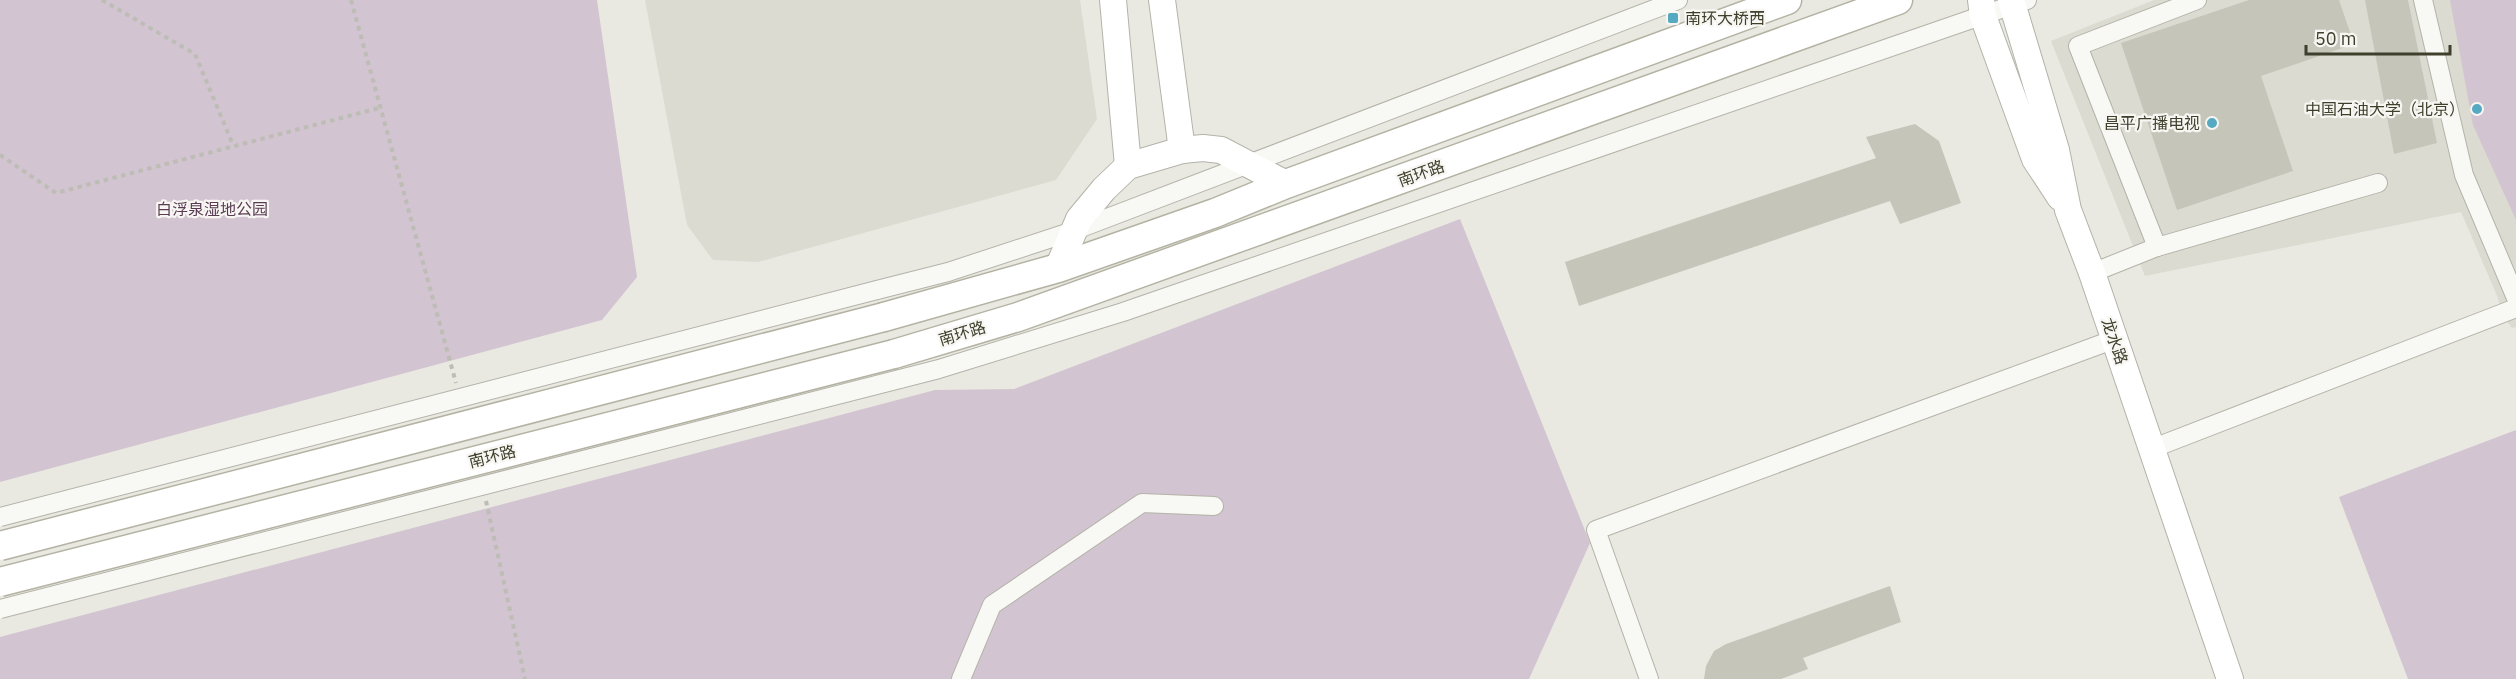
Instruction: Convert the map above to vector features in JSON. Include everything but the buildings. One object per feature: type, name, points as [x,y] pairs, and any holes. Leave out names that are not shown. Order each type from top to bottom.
[{"type":"main road","points":[[0,546],[880,303],[1058,268],[1215,213],[1286,184],[1787,0]]},
{"type":"main road","name":"南环路","points":[[0,582],[897,366],[1041,309],[1898,0]]},
{"type":"street","points":[[1113,0],[1128,166]]},
{"type":"street","points":[[1162,0],[1182,150]]},
{"type":"street","points":[[0,517],[880,303],[948,272],[1073,231],[1248,166],[1678,0]]},
{"type":"street","points":[[2157,247],[2078,46],[2197,0]]},
{"type":"street","points":[[2422,0],[2464,175],[2516,298]]},
{"type":"street","points":[[0,609],[897,366],[939,369],[1123,312],[1982,8],[2017,2]]},
{"type":"street","name":"龙水路","points":[[2017,2],[2056,150],[2068,210],[2115,339],[2230,679]]},
{"type":"street","points":[[1982,8],[2035,159],[2068,210]]},
{"type":"street","points":[[1058,268],[1079,219],[1128,166],[1182,150],[1203,147],[1221,150],[1286,184]]},
{"type":"street","points":[[2092,273],[2157,247],[2378,183]]},
{"type":"street","points":[[2151,449],[2516,308]]},
{"type":"street","points":[[1649,679],[1596,530],[2115,339]]},
{"type":"street","points":[[961,679],[992,605],[1142,503],[1214,506]]},
{"type":"path","points":[[102,0],[195,54],[233,145]]},
{"type":"path","points":[[351,0],[459,394]]},
{"type":"path","points":[[0,155],[57,193],[380,108]]},
{"type":"path","points":[[485,498],[525,679]]},
{"type":"shaded area","points":[[645,0],[1080,0],[1097,119],[1056,180],[758,262],[713,260],[687,225]]},
{"type":"shaded area","points":[[2154,0],[2516,0],[2516,327],[2512,328],[2501,314],[2498,298],[2461,212],[2145,276],[2051,41]]},
{"type":"green space","name":"白浮泉湿地公园","points":[[0,0],[597,0],[637,277],[602,320],[0,482]]},
{"type":"green space","points":[[2450,0],[2516,0],[2516,220],[2473,125]]},
{"type":"green space","points":[[1460,219],[1590,543],[1529,679],[0,679],[0,637],[935,390],[1014,389]]},
{"type":"green space","points":[[2516,430],[2516,679],[2408,679],[2339,497]]},
{"type":"place","name":"南环大桥西","points":[[1673,18]]},
{"type":"place","name":"中国石油大学（北京）","points":[[2477,109]]},
{"type":"place","name":"昌平广播电视","points":[[2212,123]]}]
